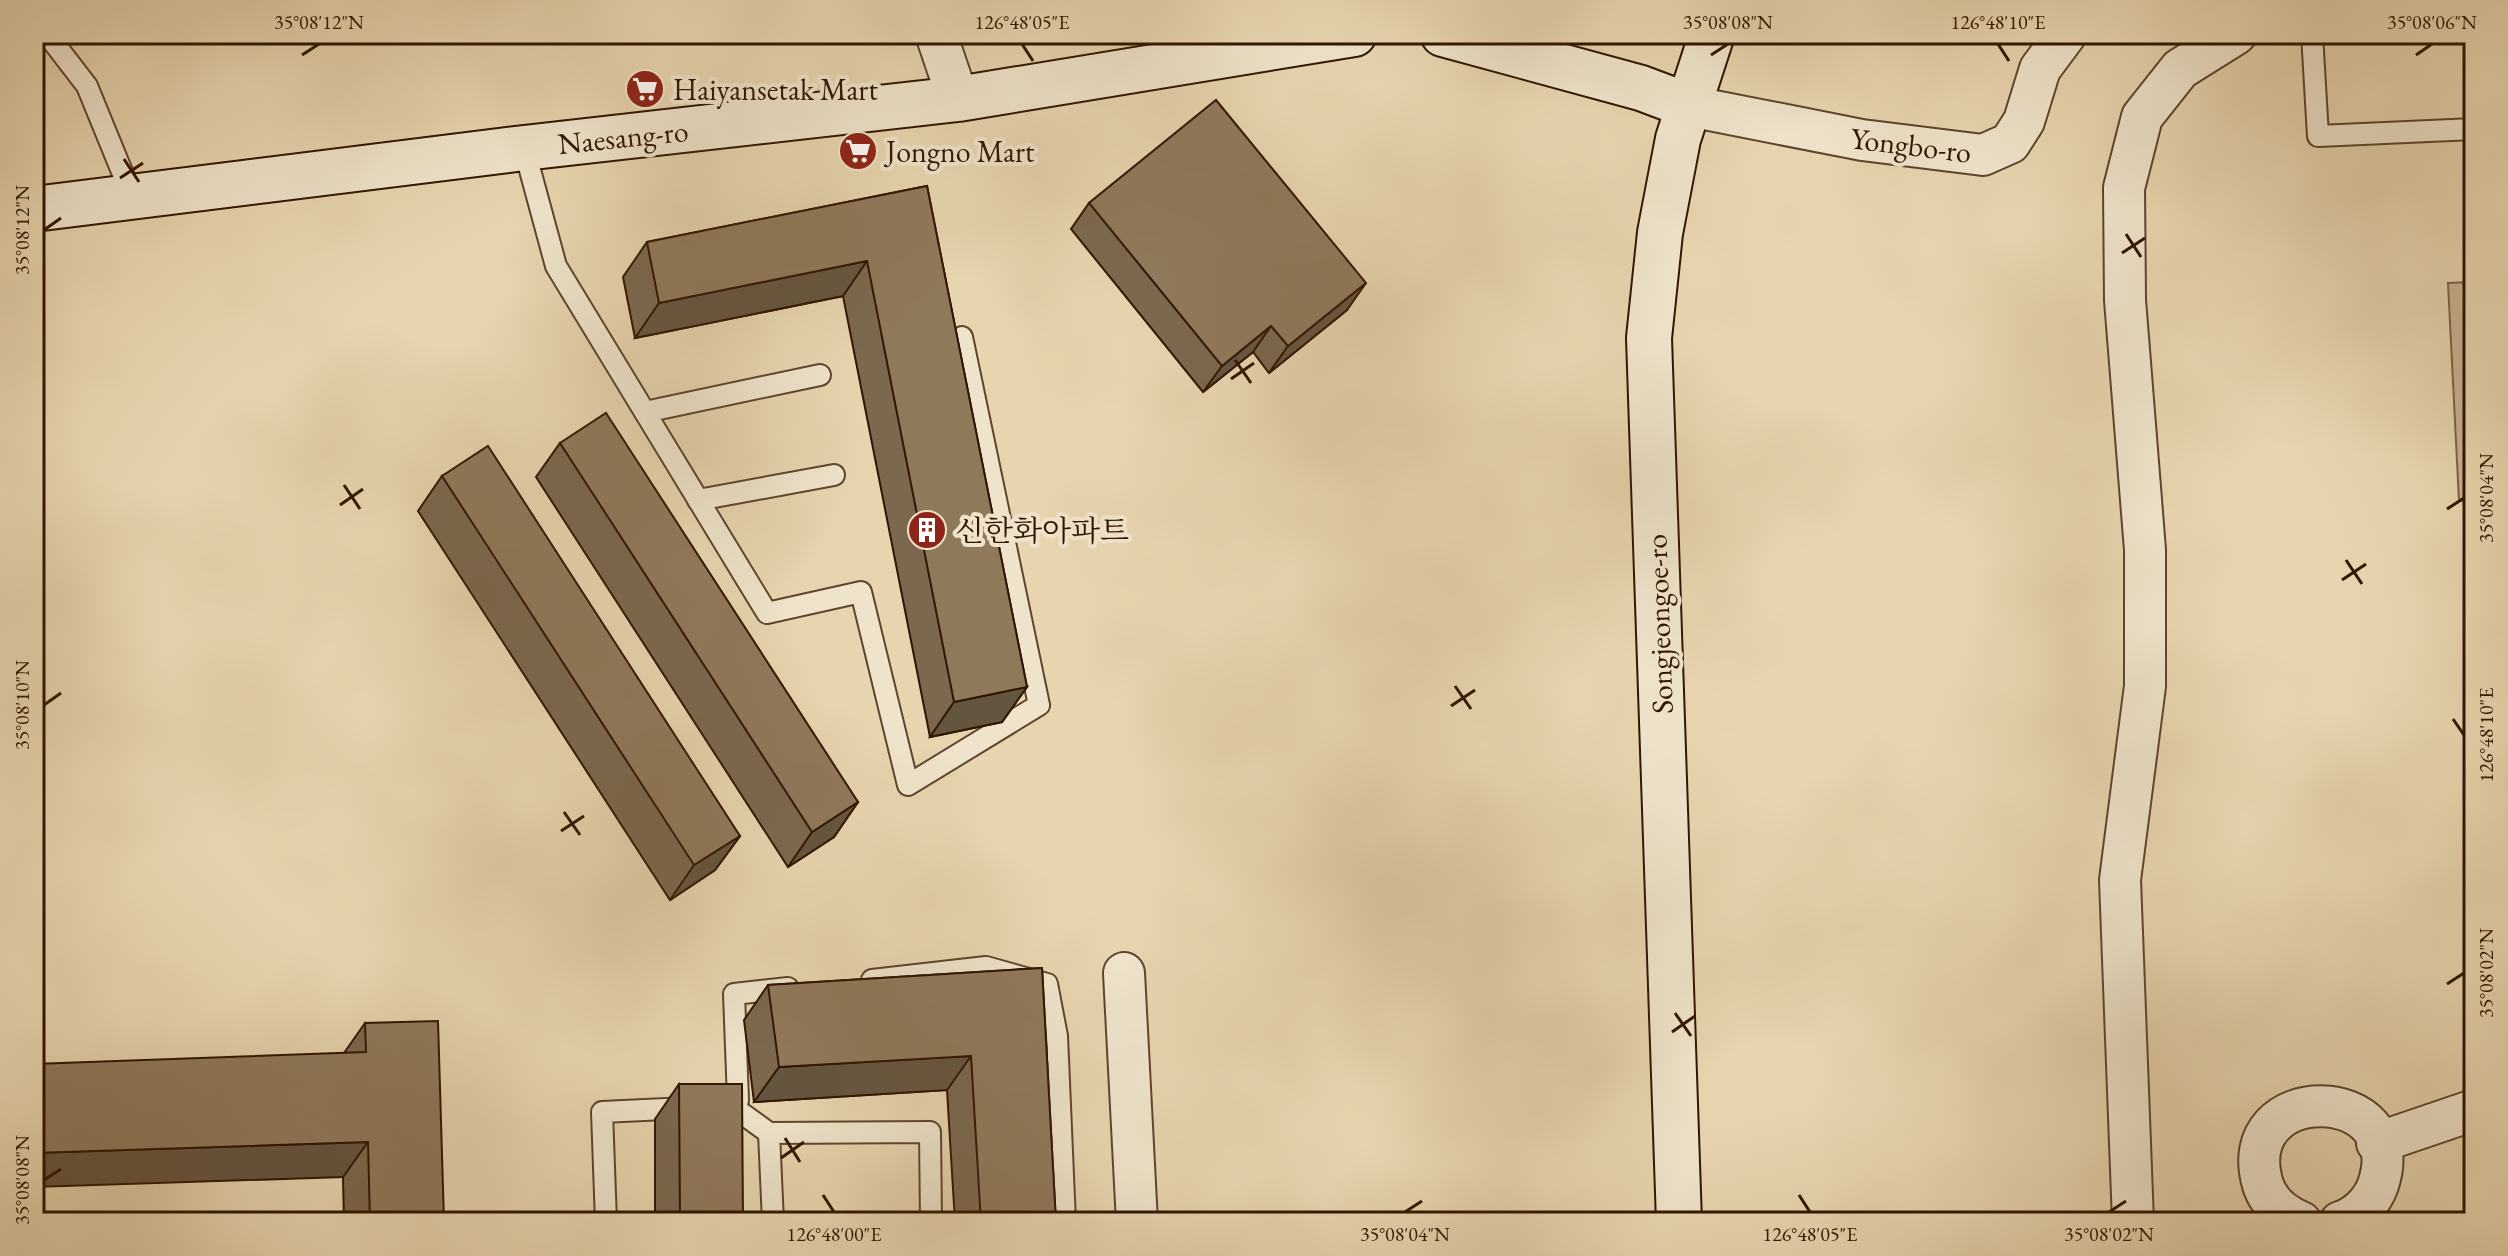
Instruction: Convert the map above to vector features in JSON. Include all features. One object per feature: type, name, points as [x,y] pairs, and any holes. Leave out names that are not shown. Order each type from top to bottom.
[{"type":"main road","name":"Naesang-ro","points":[[34,209],[524,148],[958,99],[1354,34]]},
{"type":"main road","points":[[1443,34],[1641,88],[1689,106]]},
{"type":"main road","name":"Songjeongoe-ro","points":[[1679,1222],[1649,338],[1660,233],[1678,139],[1712,34]]},
{"type":"street","points":[[936,34],[958,99]]},
{"type":"street","name":"Yongbo-ro","points":[[1689,106],[1862,140],[1983,155],[2010,143],[2024,121],[2040,69],[2066,34]]},
{"type":"street","points":[[2133,1222],[2120,880],[2145,686],[2145,550],[2125,300],[2124,188],[2142,117],[2180,69],[2236,34]]},
{"type":"street","points":[[1124,973],[1137,1222]]},
{"type":"street","points":[[2286,1219],[2264,1188],[2260,1170],[2261,1151],[2268,1133],[2280,1119],[2299,1107],[2319,1104],[2340,1107],[2359,1116],[2377,1143],[2382,1173],[2375,1193],[2358,1218]]},
{"type":"street","points":[[2377,1143],[2474,1110]]},
{"type":"lane","points":[[47,34],[87,86],[132,196]]},
{"type":"lane","points":[[2312,34],[2318,136],[2474,129]]},
{"type":"lane","points":[[524,148],[556,266],[767,613],[861,592],[908,785],[1039,705],[962,337]]},
{"type":"lane","points":[[645,412],[820,375]]},
{"type":"lane","points":[[698,500],[834,475]]},
{"type":"lane","points":[[844,982],[986,967],[1047,984],[1057,1036],[1065,1222]]},
{"type":"lane","points":[[606,1222],[602,1112],[729,1104],[738,1100],[734,994],[813,986]]},
{"type":"lane","points":[[729,1104],[769,1133],[930,1132],[931,1222]]},
{"type":"lane","points":[[769,1133],[773,1222]]},
{"type":"shaded area","points":[[2474,282],[2474,500],[2459,501],[2448,283]]},
{"type":"building","points":[[1216,100],[1366,283],[1288,346],[1271,326],[1222,366],[1089,203]]},
{"type":"building","points":[[927,186],[1027,687],[954,702],[867,261],[659,303],[647,242]]},
{"type":"building","points":[[606,413],[858,802],[812,832],[560,443]]},
{"type":"building","points":[[488,446],[740,836],[694,865],[442,476]]},
{"type":"building","points":[[1042,968],[1056,1222],[981,1222],[971,1056],[779,1067],[768,985]]},
{"type":"building","points":[[438,1021],[444,1222],[370,1222],[368,1142],[34,1153],[34,1064],[366,1052],[365,1023]]},
{"type":"building","points":[[679,1084],[742,1084],[743,1222],[680,1222]]},
{"type":"place","name":"Haiyansetak Mart","points":[[645,89]]},
{"type":"place","name":"Jongno Mart","points":[[858,151]]},
{"type":"place","name":"신한화아파트","points":[[927,530]]}]
